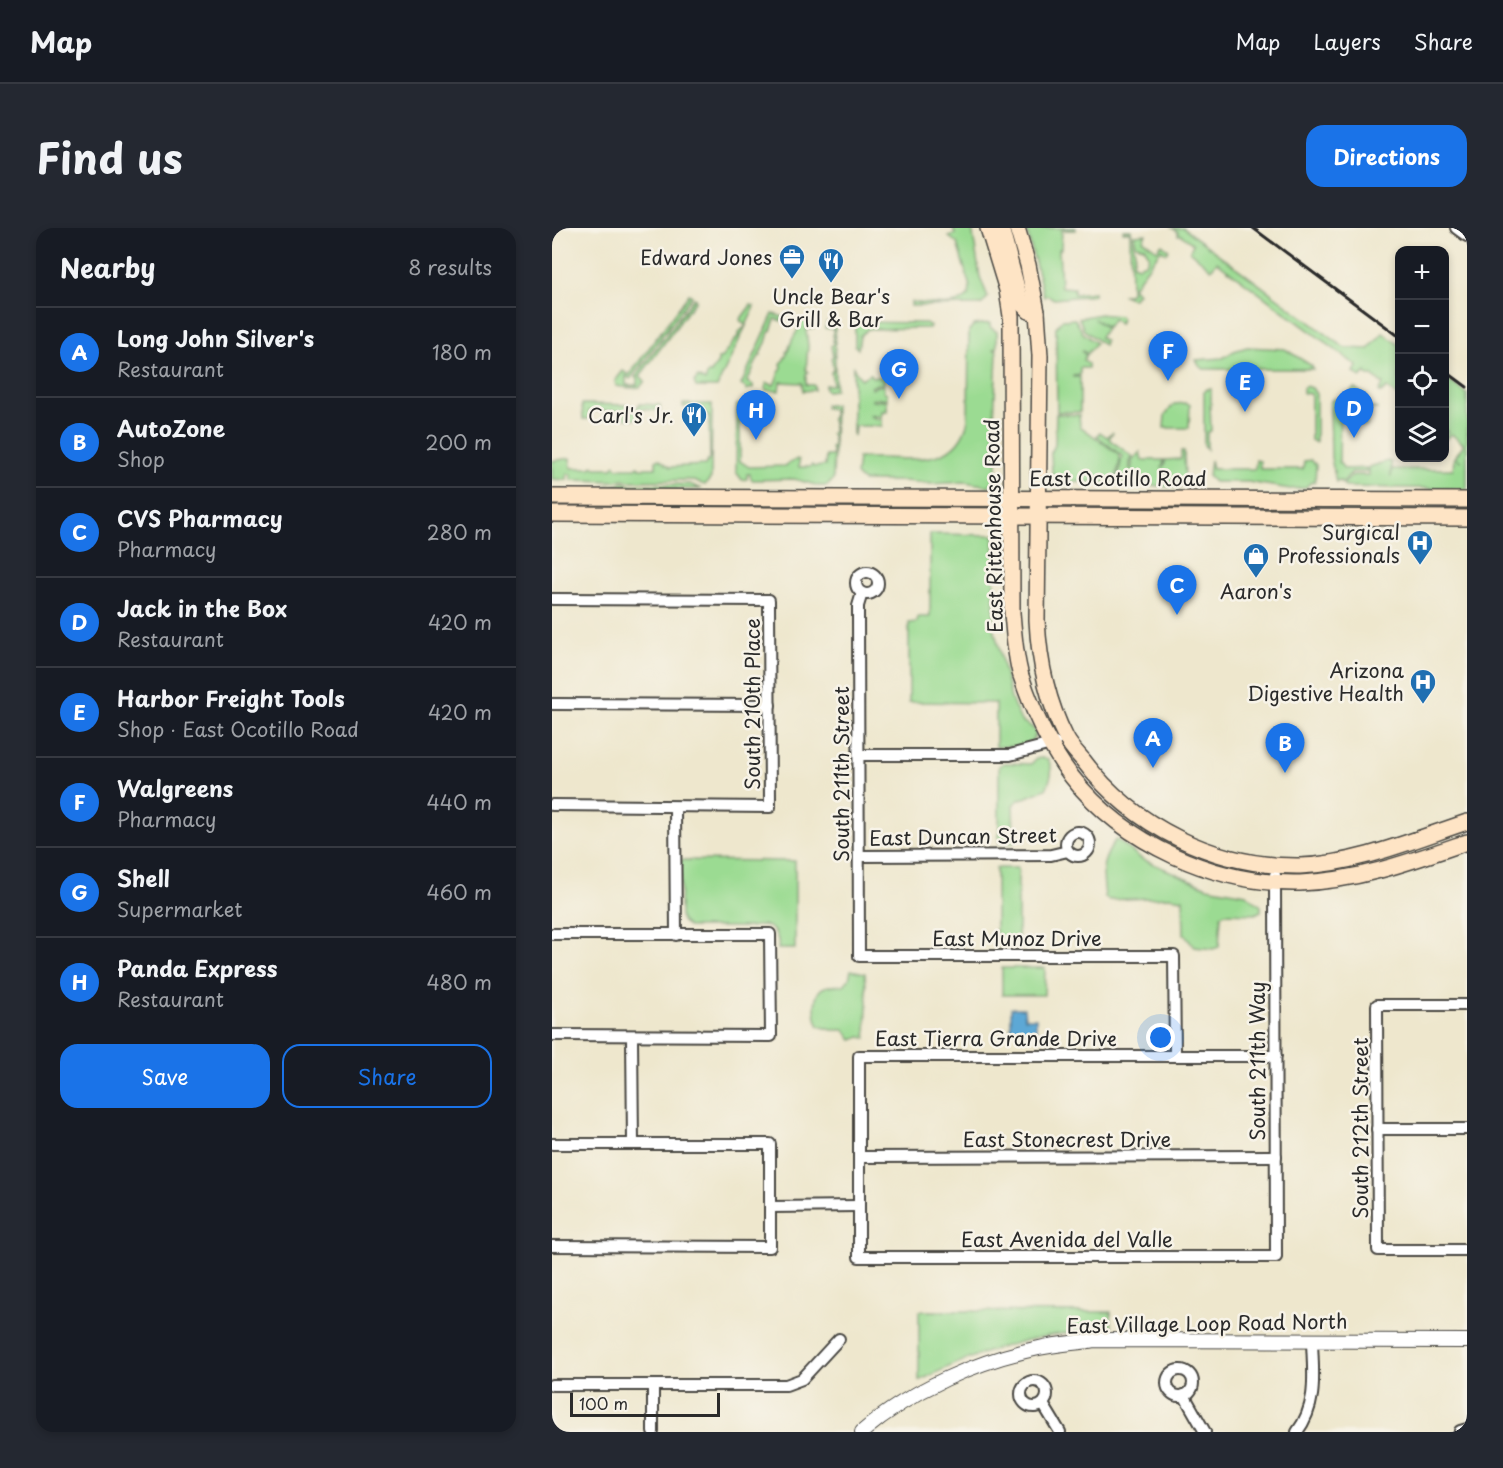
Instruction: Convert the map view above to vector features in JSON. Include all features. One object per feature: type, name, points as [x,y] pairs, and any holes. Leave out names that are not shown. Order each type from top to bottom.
[{"type":"main road","name":"East Rittenhouse Road","points":[[988,228],[1007,290],[1011,316],[1012,613],[1015,644],[1020,674],[1034,710],[1050,745],[1073,778],[1120,823],[1150,845],[1197,866],[1247,879],[1313,882],[1353,877],[1384,870],[1467,843]]},
{"type":"main road","points":[[1001,228],[1021,303],[1029,310],[1036,312]]},
{"type":"main road","points":[[1017,228],[1028,265],[1036,312],[1040,365],[1038,647],[1052,703],[1067,740],[1104,785],[1142,818],[1197,847],[1236,858],[1275,865],[1302,866],[1350,859],[1467,822]]},
{"type":"main road","name":"East Ocotillo Road","points":[[552,496],[1467,500]]},
{"type":"main road","points":[[702,514],[704,509],[724,498]]},
{"type":"main road","points":[[1220,517],[1222,510],[1232,500]]},
{"type":"main road","name":"East Ocotillo Road","points":[[552,514],[1467,518]]},
{"type":"street","points":[[1456,228],[1467,236]]},
{"type":"street","name":"South 211th Street","points":[[859,956],[858,606],[862,593]]},
{"type":"street","name":"South 210th Place","points":[[552,599],[769,600],[770,807],[675,807]]},
{"type":"street","points":[[552,704],[770,705]]},
{"type":"street","points":[[859,755],[1010,755],[1067,740]]},
{"type":"street","points":[[552,806],[675,807],[676,935]]},
{"type":"street","name":"East Duncan Street","points":[[859,856],[1052,855],[1068,851]]},
{"type":"street","name":"South 211th Way","points":[[1275,865],[1276,1257]]},
{"type":"street","points":[[552,934],[770,934],[771,1036],[552,1035]]},
{"type":"street","name":"East Munoz Drive","points":[[859,956],[1174,956],[1175,1056]]},
{"type":"street","name":"South 212th Street","points":[[1467,1005],[1377,1005],[1378,1250],[1467,1250]]},
{"type":"street","points":[[632,1036],[633,1144]]},
{"type":"street","name":"East Tierra Grande Drive","points":[[859,1157],[859,1056],[1276,1056]]},
{"type":"street","points":[[1377,1129],[1467,1129]]},
{"type":"street","points":[[552,1144],[770,1144],[770,1247],[552,1246]]},
{"type":"street","name":"East Stonecrest Drive","points":[[859,1157],[1276,1156]]},
{"type":"street","points":[[770,1208],[859,1206],[859,1157]]},
{"type":"street","name":"East Avenida del Valle","points":[[859,1206],[859,1257],[1276,1257]]},
{"type":"street","points":[[552,1385],[786,1385],[802,1379],[839,1339]]},
{"type":"street","name":"East Village Loop Road North","points":[[862,1432],[902,1403],[939,1382],[1005,1356],[1040,1347],[1094,1340],[1467,1341]]},
{"type":"street","points":[[1297,1432],[1310,1410],[1313,1398],[1312,1341]]},
{"type":"street","points":[[653,1385],[653,1432]]},
{"type":"street","points":[[1184,1395],[1205,1432]]},
{"type":"street","points":[[1043,1404],[1060,1432]]},
{"type":"street","points":[[1460,1431],[1467,1429]]},
{"type":"green space","points":[[953,228],[972,228],[980,277],[988,297],[978,305],[911,306],[911,302],[957,303],[969,295],[970,287],[957,243],[949,237],[955,234]]},
{"type":"green space","points":[[1026,228],[1076,228],[1076,230],[1062,230],[1061,249],[1059,249],[1061,287],[1074,288],[1074,294],[1094,292],[1094,295],[1054,299],[1047,295],[1044,297]]},
{"type":"green space","points":[[1172,228],[1183,228],[1345,348],[1369,349],[1383,333],[1395,342],[1395,394],[1387,388],[1381,393],[1379,391],[1383,384],[1372,376],[1368,376],[1366,372],[1361,377],[1354,373],[1357,366],[1217,262],[1211,269],[1190,251],[1193,244],[1178,235],[1178,232]]},
{"type":"green space","points":[[1123,230],[1131,230],[1135,253],[1133,264],[1138,266],[1146,263],[1149,255],[1144,247],[1136,245],[1134,235],[1146,234],[1143,240],[1157,250],[1162,244],[1169,250],[1167,253],[1161,250],[1133,287],[1138,293],[1133,299],[1123,295],[1131,293],[1130,232],[1123,232]]},
{"type":"green space","points":[[689,294],[692,296],[630,379],[626,376],[626,385],[630,385],[630,388],[616,386],[615,381],[623,371],[629,375]]},
{"type":"green space","points":[[694,298],[696,300],[640,376],[645,381],[640,387],[632,388],[632,385],[637,385],[637,377],[635,377]]},
{"type":"green space","points":[[751,305],[754,306],[746,326],[740,320]]},
{"type":"green space","points":[[773,314],[784,319],[782,321],[775,319],[761,355],[747,382],[753,385],[753,388],[746,390],[741,385]]},
{"type":"green space","points":[[1100,314],[1120,316],[1122,319],[1119,324],[1113,319],[1107,327],[1094,319],[1106,328],[1100,337],[1105,341],[1104,345],[1084,330],[1079,318]]},
{"type":"green space","points":[[1075,319],[1083,333],[1096,343],[1087,354],[1082,352],[1086,355],[1083,360],[1088,364],[1088,368],[1080,368],[1080,375],[1073,376],[1080,377],[1080,412],[1057,412],[1056,327],[1062,320]]},
{"type":"green space","points":[[797,320],[814,323],[814,328],[806,329],[808,346],[806,370],[808,372],[806,385],[814,385],[814,390],[803,391],[802,383],[780,382],[779,391],[766,390],[767,383],[774,385],[782,367],[786,352],[800,326],[795,322]]},
{"type":"green space","points":[[827,322],[835,322],[835,390],[827,391],[825,385],[833,385],[831,346],[833,329],[825,328]]},
{"type":"green space","points":[[855,322],[926,323],[930,326],[929,328],[868,329],[860,336],[858,349],[855,346]]},
{"type":"green space","points":[[990,323],[990,327],[997,332],[997,349],[994,349],[997,352],[994,419],[996,479],[989,486],[965,482],[931,484],[905,481],[863,481],[856,475],[858,458],[924,458],[938,455],[951,448],[961,437],[968,420],[969,330],[974,325]]},
{"type":"green space","points":[[746,326],[717,387],[696,387],[694,382],[698,377],[705,381],[718,359]]},
{"type":"green space","points":[[1247,347],[1285,349],[1312,366],[1313,369],[1204,369],[1196,360],[1223,358]]},
{"type":"green space","points":[[853,367],[861,379],[870,374],[872,377],[884,377],[884,384],[871,387],[872,389],[884,386],[884,392],[887,393],[887,398],[872,399],[872,401],[887,400],[887,411],[882,411],[882,417],[869,415],[882,419],[882,426],[855,426],[854,436],[853,433]]},
{"type":"green space","points":[[1449,381],[1467,394],[1467,489],[1346,487],[1343,484],[1353,475],[1369,475],[1369,467],[1388,461],[1391,462],[1391,477],[1392,469],[1453,469],[1455,458],[1461,461],[1455,457],[1464,444],[1451,434],[1449,436]]},
{"type":"green space","points":[[1305,386],[1312,388],[1316,394],[1316,443],[1311,440],[1311,394],[1303,393]]},
{"type":"green space","points":[[1354,388],[1367,396],[1367,399],[1365,402],[1346,403],[1340,408],[1339,462],[1344,469],[1367,468],[1367,472],[1352,472],[1342,483],[1339,480],[1336,482],[1331,458],[1330,403],[1332,400],[1347,396]]},
{"type":"green space","points":[[1211,389],[1211,431],[1207,432],[1207,449],[1204,445],[1204,392]]},
{"type":"green space","points":[[1187,403],[1190,405],[1189,428],[1164,428],[1165,415],[1174,404]]},
{"type":"green space","points":[[582,404],[631,405],[627,409],[631,413],[640,404],[660,405],[660,411],[643,409],[638,411],[637,419],[625,419],[624,411],[589,411],[589,419],[583,419]]},
{"type":"green space","points":[[683,404],[712,404],[711,478],[705,485],[690,480],[571,480],[571,474],[567,474],[567,480],[552,479],[552,461],[570,458],[571,468],[591,468],[593,466],[612,468],[615,465],[617,468],[636,468],[638,466],[656,468],[656,460],[659,459],[670,467],[705,465],[710,458],[709,417],[702,409],[683,407]]},
{"type":"green space","points":[[737,405],[747,405],[744,408],[748,412],[755,405],[760,405],[760,413],[745,413],[740,420],[740,461],[749,467],[785,466],[797,459],[799,467],[812,465],[814,467],[825,466],[826,456],[833,456],[831,447],[833,436],[831,434],[833,422],[831,419],[833,409],[825,408],[825,405],[835,405],[833,480],[827,486],[819,486],[794,479],[753,480],[750,474],[747,474],[747,479],[742,480],[736,472]]},
{"type":"green space","points":[[1350,409],[1378,409],[1367,410],[1367,426],[1362,426],[1362,419],[1351,419],[1351,422],[1345,422],[1346,413]]},
{"type":"green space","points":[[1056,414],[1079,415],[1080,426],[1118,454],[1120,460],[1115,482],[1063,482],[1058,480],[1052,473],[1051,453],[1055,445]]},
{"type":"green space","points":[[1100,432],[1107,437],[1113,432],[1109,439],[1133,457],[1130,461],[1130,469],[1132,469],[1132,461],[1140,452],[1142,460],[1164,460],[1162,468],[1165,460],[1181,459],[1181,451],[1184,451],[1185,481],[1179,488],[1117,482],[1122,456],[1097,436]]},
{"type":"green space","points":[[1210,460],[1212,469],[1255,469],[1256,460],[1260,461],[1260,469],[1303,469],[1304,461],[1311,460],[1316,465],[1315,482],[1312,481],[1305,488],[1290,489],[1248,482],[1214,482],[1208,476]]},
{"type":"green space","points":[[624,482],[629,485],[690,484],[701,489],[654,489],[605,485],[617,485]]},
{"type":"green space","points":[[930,534],[994,535],[994,628],[1011,699],[1021,721],[1032,727],[1036,733],[1030,742],[996,747],[996,703],[909,702],[909,623],[917,622],[918,617],[930,617]]},
{"type":"green space","points":[[1041,758],[1048,759],[1051,767],[1046,789],[1017,801],[1013,805],[1014,843],[999,843],[999,766],[1004,763],[1031,764]]},
{"type":"green space","points":[[1116,839],[1142,859],[1207,887],[1246,894],[1261,906],[1261,911],[1255,914],[1225,913],[1221,915],[1219,947],[1213,949],[1194,947],[1184,934],[1183,899],[1169,897],[1108,900],[1105,897],[1103,866]]},
{"type":"green space","points":[[681,860],[795,861],[795,949],[778,949],[776,934],[771,928],[763,925],[688,927],[680,916]]},
{"type":"green space","points":[[996,868],[1018,868],[1018,947],[996,947]]},
{"type":"green space","points":[[1002,968],[1045,968],[1044,995],[1002,995]]},
{"type":"green space","points":[[851,970],[865,973],[867,1003],[866,1038],[860,1037],[852,1040],[845,1030],[832,1030],[819,1026],[815,1011],[816,999],[821,989],[827,986],[844,985],[849,979]]},
{"type":"green space","points":[[919,1311],[1111,1312],[1112,1330],[1062,1334],[1012,1344],[965,1360],[919,1381]]},
{"type":"water","points":[[1011,1008],[1024,1008],[1025,1018],[1036,1018],[1036,1031],[1011,1031]]},
{"type":"railway","points":[[1253,228],[1395,333]]},
{"type":"railway","points":[[1449,374],[1467,387]]},
{"type":"place","name":"Edward Jones","points":[[792,280]]},
{"type":"place","name":"Uncle Bear's Grill & Bar","points":[[831,284]]},
{"type":"place","name":"Walgreens","points":[[1168,381]]},
{"type":"place","name":"Shell","points":[[899,399]]},
{"type":"place","name":"Harbor Freight Tools","points":[[1245,412]]},
{"type":"place","name":"Carl's Jr.","points":[[694,438]]},
{"type":"place","name":"Jack in the Box","points":[[1354,438]]},
{"type":"place","name":"Panda Express","points":[[756,440]]},
{"type":"place","name":"Surgical Professionals","points":[[1420,566]]},
{"type":"place","name":"Aaron's","points":[[1256,579]]},
{"type":"place","name":"CVS Pharmacy","points":[[1177,615]]},
{"type":"place","name":"Arizona Digestive Health","points":[[1423,705]]},
{"type":"place","name":"Long John Silver's","points":[[1153,768]]},
{"type":"place","name":"AutoZone","points":[[1285,773]]}]
